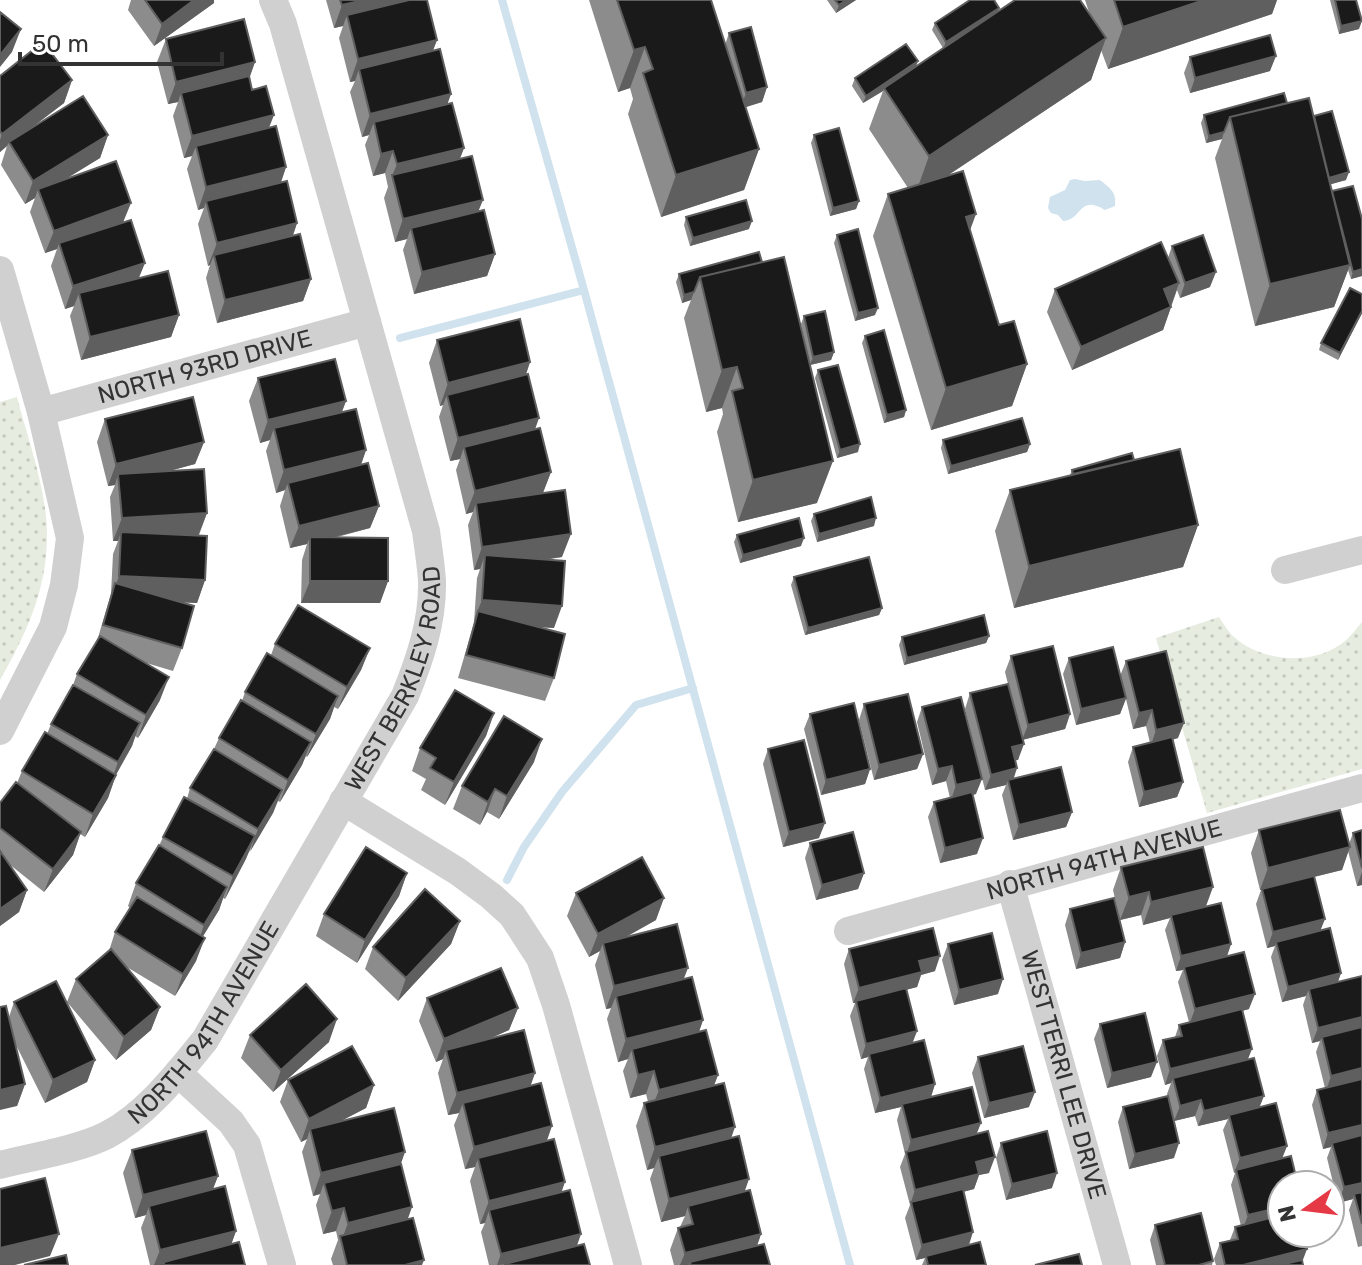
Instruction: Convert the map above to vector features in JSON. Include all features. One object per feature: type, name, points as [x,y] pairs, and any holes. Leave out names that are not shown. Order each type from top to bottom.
[{"type":"street","name":"WEST BERKLEY ROAD","points":[[273,0],[283,24],[426,531],[432,581],[428,624],[419,662],[405,696],[343,801],[457,871],[491,896],[512,915],[540,958],[556,1005],[628,1265]]},
{"type":"street","points":[[0,270],[41,412],[70,538],[64,585],[53,627],[0,731]]},
{"type":"street","name":"NORTH 93RD DRIVE","points":[[41,412],[367,322]]},
{"type":"street","points":[[1285,570],[1362,550]]},
{"type":"street","name":"NORTH 94TH AVENUE","points":[[848,931],[1362,788]]},
{"type":"street","name":"NORTH 94TH AVENUE","points":[[0,1165],[106,1136],[144,1108],[178,1073],[205,1040],[343,801]]},
{"type":"street","name":"WEST TERRI LEE DRIVE","points":[[1010,884],[1117,1265]]},
{"type":"street","points":[[178,1073],[231,1122],[247,1145],[282,1265]]},
{"type":"shaded area","points":[[17,397],[44,500],[46,555],[33,611],[0,680],[0,402]]},
{"type":"shaded area","points":[[1219,617],[1232,635],[1246,646],[1290,658],[1320,655],[1333,649],[1362,622],[1362,769],[1207,813],[1156,638]]},
{"type":"water","points":[[1070,180],[1100,180],[1114,194],[1115,206],[1105,210],[1085,206],[1074,217],[1063,221],[1051,213],[1048,208],[1050,197],[1065,190]]},
{"type":"building","points":[[145,0],[194,0],[162,24]]},
{"type":"building","points":[[340,0],[364,0],[342,5]]},
{"type":"building","points":[[409,0],[427,0],[437,40],[358,59],[347,15]]},
{"type":"building","points":[[617,0],[711,0],[759,149],[676,175],[643,73],[653,69],[645,47],[634,50]]},
{"type":"building","points":[[970,0],[994,0],[999,8],[946,42],[935,23]]},
{"type":"building","points":[[1015,0],[1080,0],[1106,38],[929,156],[884,88]]},
{"type":"building","points":[[1114,0],[1204,0],[1123,27]]},
{"type":"building","points":[[1335,0],[1356,0],[1362,21],[1341,26]]},
{"type":"building","points":[[0,12],[21,29],[0,55]]},
{"type":"building","points":[[244,19],[255,62],[176,82],[166,39]]},
{"type":"building","points":[[751,27],[767,87],[746,93],[729,33]]},
{"type":"building","points":[[1270,35],[1276,56],[1195,78],[1190,57]]},
{"type":"building","points":[[43,42],[72,80],[2,134],[0,76]]},
{"type":"building","points":[[906,44],[918,61],[866,96],[855,78]]},
{"type":"building","points":[[440,49],[451,94],[370,114],[359,69]]},
{"type":"building","points":[[249,76],[252,90],[266,86],[274,115],[192,136],[181,93]]},
{"type":"building","points":[[1284,93],[1287,103],[1230,117],[1224,132],[1209,136],[1204,115]]},
{"type":"building","points":[[83,96],[108,135],[33,181],[9,142]]},
{"type":"building","points":[[1309,98],[1350,265],[1270,284],[1230,117]]},
{"type":"building","points":[[452,103],[464,148],[397,164],[393,151],[381,154],[374,122]]},
{"type":"building","points":[[1332,111],[1349,172],[1329,178],[1314,116]]},
{"type":"building","points":[[276,126],[286,167],[206,187],[196,146]]},
{"type":"building","points":[[839,128],[859,201],[833,208],[814,135]]},
{"type":"building","points":[[472,156],[483,200],[403,219],[392,175]]},
{"type":"building","points":[[116,161],[131,203],[54,231],[38,189]]},
{"type":"building","points":[[963,171],[976,214],[966,217],[999,325],[1014,321],[1027,364],[946,388],[888,194]]},
{"type":"building","points":[[287,181],[297,223],[217,243],[206,201]]},
{"type":"building","points":[[1353,186],[1362,219],[1362,269],[1353,272],[1332,191]]},
{"type":"building","points":[[746,200],[752,221],[693,238],[686,217]]},
{"type":"building","points":[[484,210],[495,254],[422,272],[411,228]]},
{"type":"building","points":[[131,220],[145,263],[73,286],[59,243]]},
{"type":"building","points":[[858,229],[878,308],[858,313],[837,235]]},
{"type":"building","points":[[300,234],[311,279],[225,300],[214,255]]},
{"type":"building","points":[[1203,235],[1216,272],[1185,283],[1172,246]]},
{"type":"building","points":[[1161,242],[1179,283],[1164,289],[1171,307],[1081,347],[1055,289]]},
{"type":"building","points":[[759,252],[762,262],[700,277],[694,292],[684,295],[679,274]]},
{"type":"building","points":[[784,257],[833,461],[753,480],[732,391],[743,388],[737,367],[722,370],[700,277]]},
{"type":"building","points":[[168,271],[179,315],[90,337],[79,293]]},
{"type":"building","points":[[1350,288],[1362,294],[1362,311],[1340,353],[1321,343]]},
{"type":"building","points":[[825,311],[834,352],[813,357],[804,316]]},
{"type":"building","points":[[520,319],[530,362],[448,383],[437,340]]},
{"type":"building","points":[[884,330],[906,410],[887,415],[865,336]]},
{"type":"building","points":[[335,359],[346,401],[268,420],[258,378]]},
{"type":"building","points":[[838,365],[860,444],[840,450],[818,370]]},
{"type":"building","points":[[528,374],[539,418],[458,438],[447,395]]},
{"type":"building","points":[[193,397],[204,442],[116,464],[105,419]]},
{"type":"building","points":[[356,409],[366,450],[284,470],[274,428]]},
{"type":"building","points":[[1022,418],[1030,444],[951,466],[943,440]]},
{"type":"building","points":[[540,428],[551,472],[475,491],[464,447]]},
{"type":"building","points":[[1180,449],[1198,525],[1029,566],[1010,490]]},
{"type":"building","points":[[1132,453],[1134,460],[1073,474],[1072,470]]},
{"type":"building","points":[[368,463],[379,506],[299,526],[288,483]]},
{"type":"building","points":[[204,469],[207,513],[122,518],[118,474]]},
{"type":"building","points":[[565,490],[571,534],[482,547],[476,503]]},
{"type":"building","points":[[871,497],[876,518],[819,534],[814,514]]},
{"type":"building","points":[[799,518],[804,538],[743,555],[737,535]]},
{"type":"building","points":[[121,532],[207,536],[205,580],[119,576]]},
{"type":"building","points":[[310,537],[388,538],[388,581],[310,581]]},
{"type":"building","points":[[485,555],[565,561],[562,606],[482,600]]},
{"type":"building","points":[[869,557],[882,608],[808,628],[794,577]]},
{"type":"building","points":[[115,583],[194,606],[182,648],[103,625]]},
{"type":"building","points":[[298,605],[370,648],[347,687],[275,644]]},
{"type":"building","points":[[478,611],[565,634],[554,678],[466,655]]},
{"type":"building","points":[[984,615],[989,636],[907,658],[902,637]]},
{"type":"building","points":[[100,636],[169,677],[146,715],[77,674]]},
{"type":"building","points":[[1053,646],[1070,714],[1028,725],[1011,656]]},
{"type":"building","points":[[1113,647],[1126,698],[1081,709],[1069,658]]},
{"type":"building","points":[[1166,651],[1184,723],[1156,730],[1152,710],[1139,713],[1126,661]]},
{"type":"building","points":[[267,653],[338,696],[316,734],[245,692]]},
{"type":"building","points":[[1008,684],[1024,744],[1012,747],[1017,768],[991,775],[970,693]]},
{"type":"building","points":[[73,685],[140,723],[118,762],[51,724]]},
{"type":"building","points":[[455,690],[494,713],[454,782],[430,768],[436,758],[420,748]]},
{"type":"building","points":[[908,694],[923,754],[879,765],[864,704]]},
{"type":"building","points":[[961,697],[982,779],[956,785],[952,766],[938,769],[922,707]]},
{"type":"building","points":[[241,700],[311,742],[288,780],[219,738]]},
{"type":"building","points":[[854,703],[870,769],[826,780],[810,714]]},
{"type":"building","points":[[504,716],[542,739],[507,796],[495,789],[488,802],[462,786]]},
{"type":"building","points":[[45,732],[116,775],[93,814],[22,771]]},
{"type":"building","points":[[1172,737],[1183,782],[1144,792],[1133,747]]},
{"type":"building","points":[[804,740],[825,823],[789,832],[768,749]]},
{"type":"building","points":[[214,749],[282,790],[258,829],[190,788]]},
{"type":"building","points":[[1061,767],[1072,812],[1019,825],[1008,780]]},
{"type":"building","points":[[16,782],[81,832],[53,869],[0,828],[0,803]]},
{"type":"building","points":[[972,792],[983,838],[945,848],[934,802]]},
{"type":"building","points":[[184,797],[255,836],[233,876],[163,837]]},
{"type":"building","points":[[1340,810],[1350,847],[1268,868],[1259,830]]},
{"type":"building","points":[[1362,830],[1362,868],[1353,833]]},
{"type":"building","points":[[853,832],[864,873],[822,885],[810,843]]},
{"type":"building","points":[[159,845],[227,887],[204,925],[136,883]]},
{"type":"building","points":[[366,847],[407,873],[365,940],[324,914]]},
{"type":"building","points":[[1203,847],[1213,887],[1151,902],[1149,892],[1129,897],[1121,867]]},
{"type":"building","points":[[0,851],[27,890],[0,909]]},
{"type":"building","points":[[642,857],[664,898],[598,934],[576,893]]},
{"type":"building","points":[[1314,876],[1325,919],[1273,932],[1262,889]]},
{"type":"building","points":[[425,889],[460,921],[406,978],[373,947]]},
{"type":"building","points":[[137,897],[205,938],[183,974],[115,932]]},
{"type":"building","points":[[1114,898],[1125,942],[1081,953],[1070,909]]},
{"type":"building","points":[[1221,903],[1231,944],[1181,956],[1171,915]]},
{"type":"building","points":[[677,924],[688,968],[614,986],[603,943]]},
{"type":"building","points":[[933,928],[940,956],[919,961],[922,972],[859,988],[849,949]]},
{"type":"building","points":[[1330,928],[1341,973],[1288,987],[1276,942]]},
{"type":"building","points":[[992,933],[1003,979],[959,990],[948,944]]},
{"type":"building","points":[[111,949],[160,1007],[124,1037],[76,979]]},
{"type":"building","points":[[1244,952],[1255,994],[1195,1009],[1184,967]]},
{"type":"building","points":[[501,968],[518,1008],[444,1039],[427,998]]},
{"type":"building","points":[[1362,976],[1362,1017],[1318,1028],[1309,989]]},
{"type":"building","points":[[692,977],[703,1020],[626,1039],[616,996]]},
{"type":"building","points":[[56,981],[95,1060],[53,1080],[14,1002]]},
{"type":"building","points":[[306,984],[337,1019],[281,1070],[250,1035]]},
{"type":"building","points":[[906,988],[917,1031],[866,1044],[856,1001]]},
{"type":"building","points":[[6,1006],[25,1084],[0,1090],[0,1007]]},
{"type":"building","points":[[1242,1009],[1252,1049],[1170,1069],[1163,1040],[1182,1036],[1179,1025]]},
{"type":"building","points":[[1145,1013],[1157,1062],[1112,1073],[1100,1024]]},
{"type":"building","points":[[1362,1027],[1362,1068],[1331,1076],[1322,1037]]},
{"type":"building","points":[[524,1030],[535,1073],[457,1093],[446,1050]]},
{"type":"building","points":[[706,1030],[718,1075],[659,1090],[654,1071],[638,1075],[632,1049]]},
{"type":"building","points":[[924,1040],[935,1084],[880,1098],[869,1054]]},
{"type":"building","points":[[352,1046],[374,1085],[309,1119],[288,1080]]},
{"type":"building","points":[[1023,1046],[1035,1092],[989,1103],[978,1057]]},
{"type":"building","points":[[1254,1058],[1264,1096],[1204,1111],[1201,1100],[1180,1106],[1173,1078]]},
{"type":"building","points":[[1362,1079],[1362,1125],[1328,1133],[1317,1090]]},
{"type":"building","points":[[541,1083],[552,1126],[474,1147],[463,1103]]},
{"type":"building","points":[[724,1083],[735,1127],[655,1147],[644,1103]]},
{"type":"building","points":[[972,1087],[981,1123],[911,1140],[902,1104]]},
{"type":"building","points":[[1168,1096],[1179,1143],[1135,1154],[1123,1107]]},
{"type":"building","points":[[1276,1103],[1287,1146],[1240,1158],[1229,1115]]},
{"type":"building","points":[[394,1108],[405,1152],[321,1173],[310,1129]]},
{"type":"building","points":[[206,1131],[218,1176],[143,1195],[132,1150]]},
{"type":"building","points":[[988,1131],[995,1157],[976,1162],[979,1174],[915,1190],[906,1152]]},
{"type":"building","points":[[1047,1131],[1057,1173],[1012,1184],[1001,1143]]},
{"type":"building","points":[[1362,1135],[1362,1183],[1346,1187],[1346,1169],[1339,1169],[1332,1143]]},
{"type":"building","points":[[739,1136],[749,1179],[669,1199],[659,1156]]},
{"type":"building","points":[[554,1139],[565,1182],[489,1201],[478,1158]]},
{"type":"building","points":[[1291,1156],[1294,1169],[1266,1169],[1266,1211],[1248,1215],[1236,1170]]},
{"type":"building","points":[[401,1164],[412,1207],[348,1223],[344,1208],[332,1211],[324,1183]]},
{"type":"building","points":[[45,1178],[59,1234],[0,1248],[0,1189]]},
{"type":"building","points":[[225,1186],[236,1231],[160,1250],[149,1206]]},
{"type":"building","points":[[963,1189],[973,1232],[922,1245],[911,1202]]},
{"type":"building","points":[[570,1190],[581,1234],[501,1254],[489,1210]]},
{"type":"building","points":[[750,1190],[761,1234],[685,1253],[678,1228],[693,1224],[688,1206]]},
{"type":"building","points":[[1362,1192],[1362,1224],[1354,1194]]},
{"type":"building","points":[[1201,1213],[1213,1261],[1199,1265],[1165,1265],[1155,1225]]},
{"type":"building","points":[[413,1218],[424,1260],[405,1265],[347,1265],[340,1236]]},
{"type":"building","points":[[1266,1219],[1266,1249],[1307,1249],[1243,1265],[1225,1265],[1220,1243],[1238,1239],[1235,1227]]},
{"type":"building","points":[[239,1242],[245,1265],[164,1265],[164,1262]]},
{"type":"building","points":[[980,1242],[986,1265],[928,1265],[926,1256]]},
{"type":"building","points":[[584,1244],[590,1265],[505,1265],[505,1264]]},
{"type":"building","points":[[764,1244],[770,1265],[691,1265],[690,1262]]},
{"type":"building","points":[[1079,1254],[1082,1265],[1035,1265]]},
{"type":"building","points":[[66,1255],[68,1265],[24,1265]]},
{"type":"building","points":[[1302,1260],[1303,1265],[1280,1265]]},
{"type":"waterway","points":[[502,0],[850,1265]]},
{"type":"waterway","points":[[400,338],[584,290]]},
{"type":"waterway","points":[[507,880],[524,847],[562,792],[636,705],[693,688]]}]
